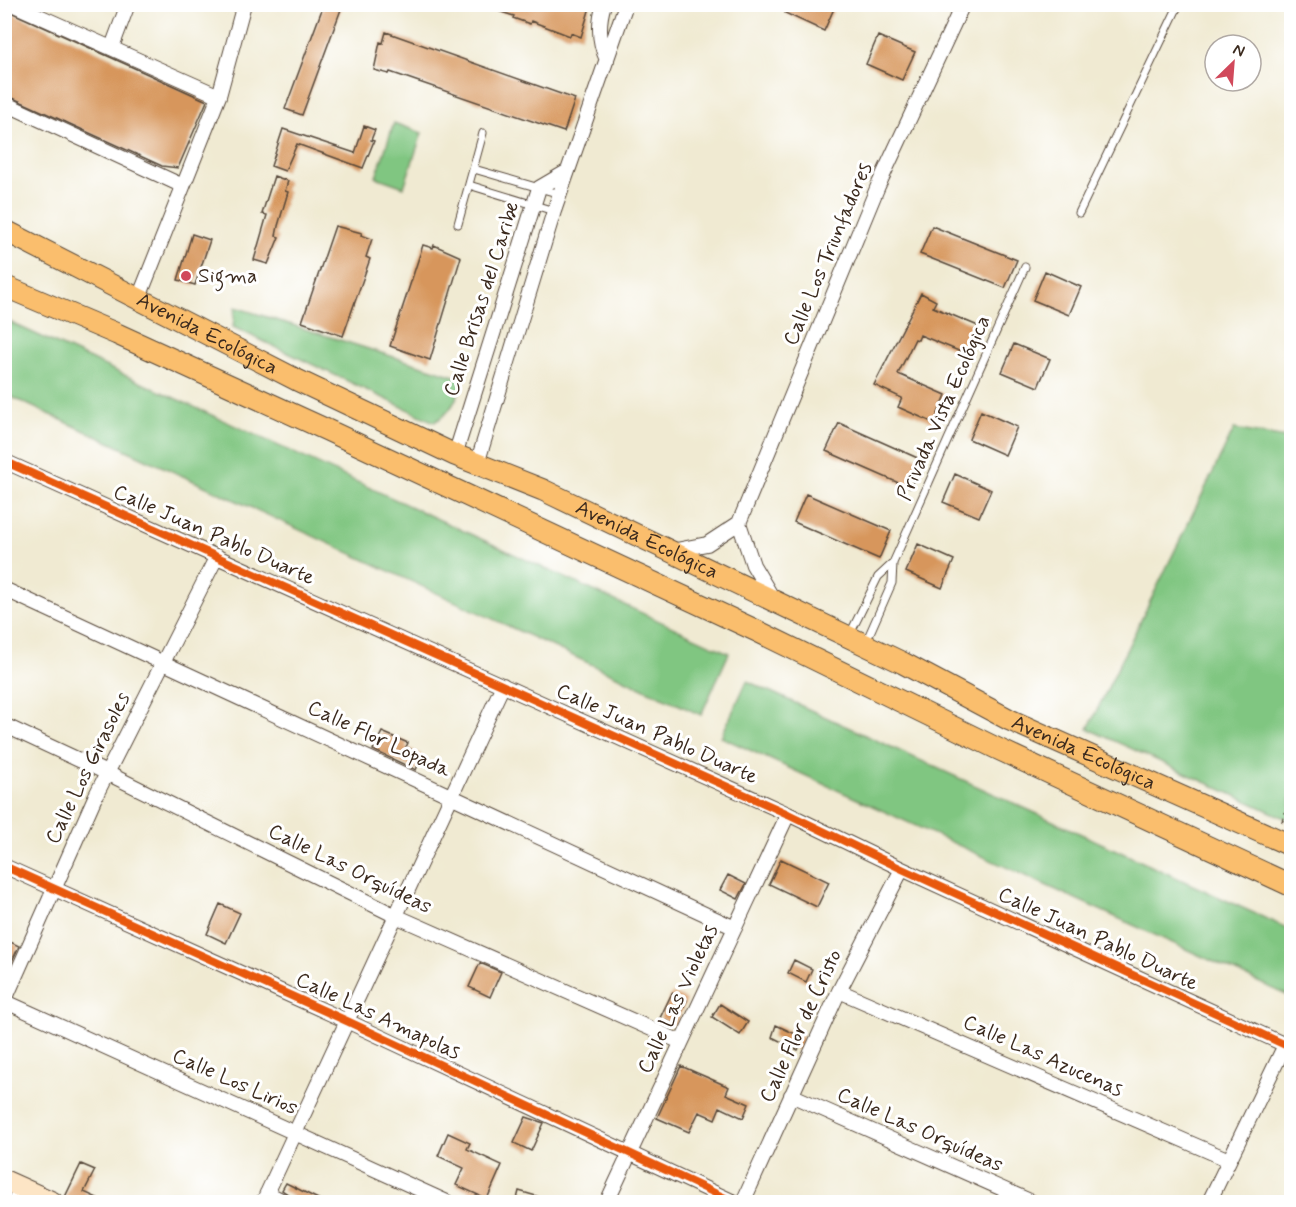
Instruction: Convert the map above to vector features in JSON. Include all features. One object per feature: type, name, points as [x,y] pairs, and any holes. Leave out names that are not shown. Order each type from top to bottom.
[{"type":"main road","name":"Avenida Ecológica","points":[[4,230],[138,300],[455,455],[543,490],[857,641],[1010,720],[1284,843]]},
{"type":"main road","points":[[4,286],[117,334],[316,425],[757,631],[996,748],[1292,886]]},
{"type":"street","points":[[112,47],[128,4]]},
{"type":"street","points":[[138,300],[219,96],[244,4]]},
{"type":"street","points":[[604,4],[600,33],[602,50],[607,60]]},
{"type":"street","name":"Calle Brisas del Caribe","points":[[477,464],[554,211],[626,4]]},
{"type":"street","name":"Calle Los Triunfadores","points":[[739,522],[878,186],[963,4]]},
{"type":"street","points":[[15,5],[219,96]]},
{"type":"street","points":[[4,103],[183,186]]},
{"type":"street","name":"Calle Brisas del Caribe","points":[[455,455],[539,188],[568,171]]},
{"type":"street","name":"Calle Juan Pablo Duarte","points":[[4,461],[788,814],[902,869],[1288,1046]]},
{"type":"street","points":[[668,551],[707,544],[739,522],[753,565],[776,602]]},
{"type":"street","name":"Calle Los Girasoles","points":[[5,1001],[107,773],[217,556]]},
{"type":"street","name":"Calle Flor Lopada","points":[[4,589],[164,661],[735,928]]},
{"type":"street","points":[[285,1203],[265,1198],[349,1022],[503,685]]},
{"type":"street","name":"Calle Las Orquídeas","points":[[4,725],[398,916],[681,1042]]},
{"type":"street","name":"Calle Las Violetas","points":[[607,1203],[788,814]]},
{"type":"street","name":"Calle Las Amapolas","points":[[4,866],[349,1022],[630,1152],[734,1203]]},
{"type":"street","name":"Calle Flor de Cristo","points":[[744,1202],[839,991],[902,869]]},
{"type":"street","name":"Calle Las Azucenas","points":[[839,991],[1229,1160]]},
{"type":"street","name":"Calle Los Lirios","points":[[5,1001],[447,1203]]},
{"type":"street","points":[[1209,1203],[1288,1046]]},
{"type":"street","name":"Calle Las Orquídeas","points":[[791,1095],[1032,1203]]},
{"type":"street","points":[[13,1190],[53,1203]]},
{"type":"lane","points":[[1079,213],[1179,4]]},
{"type":"lane","points":[[458,224],[483,133]]},
{"type":"lane","points":[[474,169],[560,194]]},
{"type":"lane","points":[[469,184],[554,211]]},
{"type":"lane","name":"Privada Vista Ecológica","points":[[857,641],[892,583],[893,563],[1025,267]]},
{"type":"lane","name":"Privada Vista Ecológica","points":[[857,641],[878,577],[893,563]]},
{"type":"path","points":[[1284,843],[1292,794]]},
{"type":"green space","points":[[394,123],[422,133],[404,187],[376,177]]},
{"type":"green space","points":[[235,307],[464,379],[450,409],[434,422],[233,327]]},
{"type":"green space","points":[[5,320],[729,653],[701,715],[5,394]]},
{"type":"green space","points":[[1234,429],[1291,439],[1291,821],[1088,729]]},
{"type":"green space","points":[[747,681],[1291,930],[1291,997],[721,737]]},
{"type":"building","points":[[324,4],[343,4],[302,115],[285,109]]},
{"type":"building","points":[[485,4],[591,4],[581,37],[571,33],[570,36],[531,21],[530,24],[513,18],[514,16],[485,7]]},
{"type":"building","points":[[789,4],[836,4],[824,31],[785,13]]},
{"type":"building","points":[[4,9],[207,101],[178,168],[162,166],[4,94]]},
{"type":"building","points":[[386,32],[575,99],[564,132],[390,72],[389,74],[374,70],[380,42],[383,43]]},
{"type":"building","points":[[878,36],[915,52],[902,80],[866,64]]},
{"type":"building","points":[[364,126],[375,130],[371,140],[374,141],[363,168],[297,144],[285,171],[271,166],[283,129],[355,153]]},
{"type":"building","points":[[274,176],[288,181],[285,191],[288,192],[276,236],[279,237],[268,264],[254,260],[267,215],[262,214]]},
{"type":"building","points":[[335,226],[362,233],[361,235],[372,239],[366,257],[370,259],[343,336],[302,322]]},
{"type":"building","points":[[932,226],[1017,260],[1005,288],[920,254]]},
{"type":"building","points":[[192,234],[210,240],[195,285],[178,280]]},
{"type":"building","points":[[423,245],[433,248],[434,245],[461,257],[430,360],[390,346]]},
{"type":"building","points":[[1045,271],[1081,287],[1069,315],[1033,300]]},
{"type":"building","points":[[921,293],[936,301],[933,307],[978,326],[966,354],[920,335],[918,340],[915,339],[898,374],[946,395],[934,423],[898,407],[902,398],[874,385]]},
{"type":"building","points":[[1014,344],[1050,359],[1038,387],[1002,372]]},
{"type":"building","points":[[981,411],[1017,427],[1005,455],[969,439]]},
{"type":"building","points":[[839,423],[922,460],[910,488],[826,451]]},
{"type":"building","points":[[955,474],[991,490],[979,517],[943,502]]},
{"type":"building","points":[[806,494],[891,531],[879,559],[794,522]]},
{"type":"building","points":[[918,544],[954,560],[942,588],[906,572]]},
{"type":"building","points":[[382,732],[408,743],[406,747],[422,755],[416,770],[373,750]]},
{"type":"building","points":[[781,859],[829,882],[817,907],[769,884]]},
{"type":"building","points":[[728,875],[746,884],[738,899],[720,890]]},
{"type":"building","points":[[220,904],[240,913],[226,943],[207,934]]},
{"type":"building","points":[[4,939],[19,946],[12,961],[4,957]]},
{"type":"building","points":[[794,960],[812,969],[806,982],[788,973]]},
{"type":"building","points":[[480,963],[501,972],[490,997],[469,987]]},
{"type":"building","points":[[672,993],[687,1000],[675,1025],[660,1018]]},
{"type":"building","points":[[720,1004],[748,1022],[740,1035],[712,1017]]},
{"type":"building","points":[[776,1025],[804,1038],[798,1050],[772,1037]]},
{"type":"building","points":[[681,1066],[729,1087],[726,1094],[749,1104],[743,1118],[720,1107],[715,1119],[699,1112],[689,1132],[657,1118]]},
{"type":"building","points":[[526,1117],[544,1123],[531,1151],[514,1143]]},
{"type":"building","points":[[448,1133],[470,1143],[467,1149],[502,1165],[487,1199],[456,1185],[464,1168],[438,1156]]},
{"type":"building","points":[[81,1164],[95,1170],[84,1192],[108,1203],[77,1203],[65,1197]]},
{"type":"building","points":[[286,1183],[326,1203],[294,1203],[292,1197],[282,1190]]},
{"type":"building","points":[[519,1191],[550,1200],[549,1203],[516,1203]]},
{"type":"cycle path","points":[[4,461],[788,814],[902,869],[1292,1048]]},
{"type":"cycle path","points":[[4,866],[349,1022],[734,1202]]},
{"type":"place","name":"Sigma","points":[[186,276]]}]
